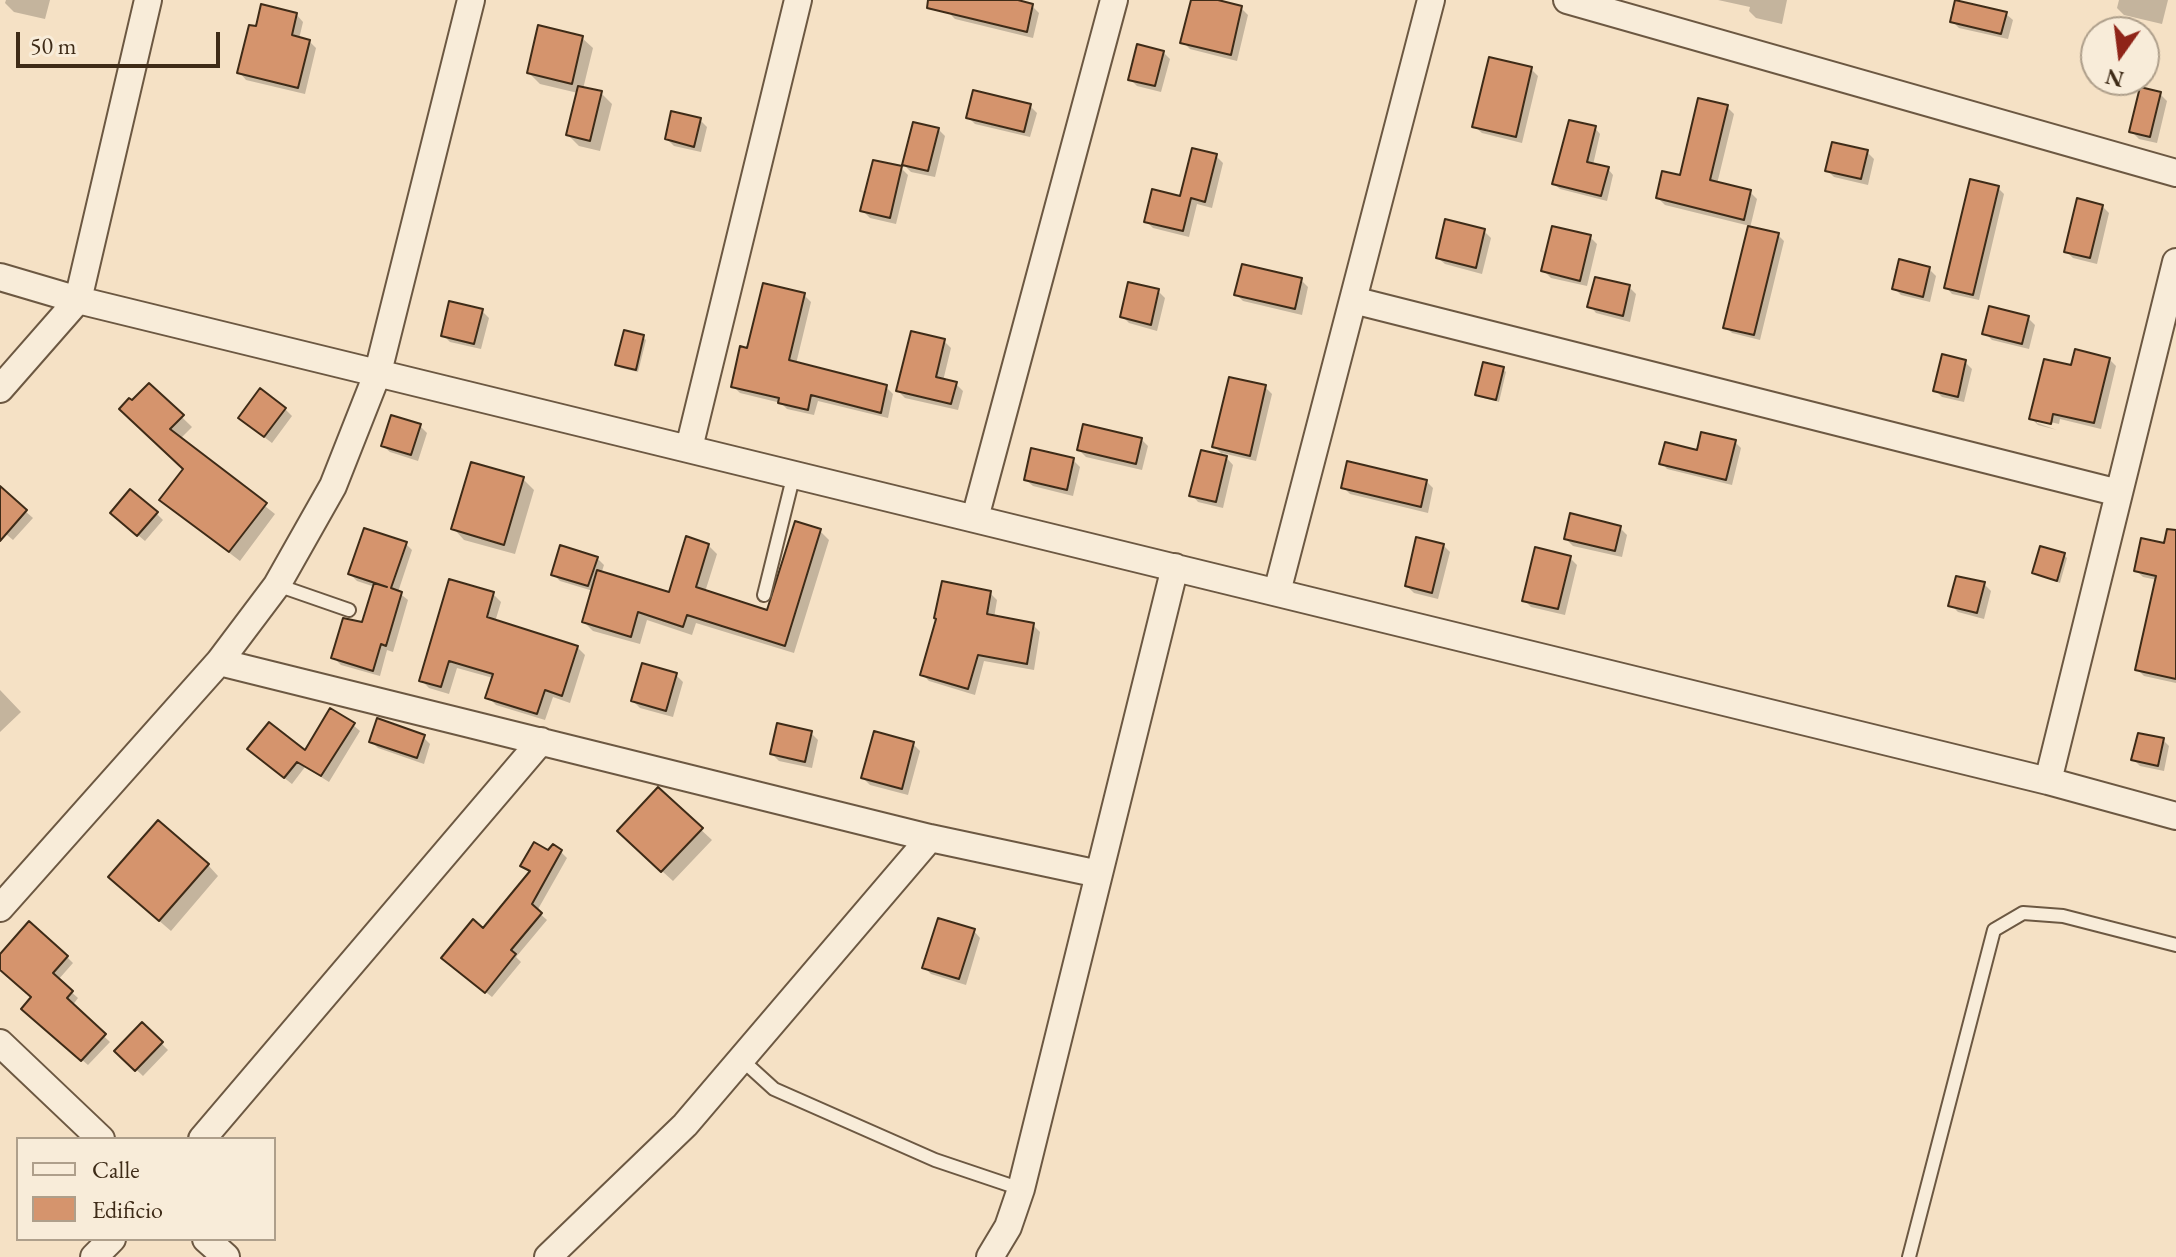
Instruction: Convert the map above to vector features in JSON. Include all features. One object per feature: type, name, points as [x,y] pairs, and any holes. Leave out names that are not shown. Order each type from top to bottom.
[{"type":"street","points":[[0,389],[78,300],[148,0]]},
{"type":"street","points":[[0,908],[219,662],[277,585],[333,486],[378,372],[471,0]]},
{"type":"street","points":[[689,448],[798,0]]},
{"type":"street","points":[[975,518],[1114,0]]},
{"type":"street","points":[[1277,592],[1431,0]]},
{"type":"street","points":[[1567,0],[2176,173]]},
{"type":"street","points":[[2048,781],[2176,262]]},
{"type":"street","points":[[0,277],[78,300],[2048,781],[2176,816]]},
{"type":"street","points":[[1353,300],[2119,493]]},
{"type":"street","points":[[990,1257],[1008,1227],[1021,1189],[1175,567]]},
{"type":"street","points":[[219,662],[930,838],[1099,874]]},
{"type":"street","points":[[204,1137],[541,741]]},
{"type":"street","points":[[548,1257],[685,1125],[930,838]]},
{"type":"street","points":[[0,1043],[99,1137]]},
{"type":"street","points":[[94,1257],[110,1241]]},
{"type":"street","points":[[208,1241],[226,1257]]},
{"type":"lane","points":[[764,595],[794,474]]},
{"type":"lane","points":[[277,585],[349,610]]},
{"type":"lane","points":[[1909,1257],[1994,930],[2023,913],[2063,916],[2176,945]]},
{"type":"lane","points":[[741,1059],[774,1089],[935,1160],[1021,1189]]},
{"type":"building","points":[[928,0],[1018,0],[1033,4],[1027,32],[927,8]]},
{"type":"building","points":[[1191,0],[1218,0],[1242,6],[1231,55],[1180,43]]},
{"type":"building","points":[[1955,0],[2007,12],[2001,34],[1950,22]]},
{"type":"building","points":[[261,4],[297,13],[292,35],[310,40],[298,88],[237,73],[249,25],[256,26]]},
{"type":"building","points":[[538,25],[583,36],[572,84],[527,73]]},
{"type":"building","points":[[1137,44],[1164,51],[1155,86],[1128,80]]},
{"type":"building","points":[[1489,57],[1532,67],[1516,137],[1472,127]]},
{"type":"building","points":[[578,86],[602,91],[590,141],[566,135]]},
{"type":"building","points":[[973,90],[1031,104],[1024,132],[966,118]]},
{"type":"building","points":[[2161,92],[2150,137],[2129,132],[2138,96],[2160,96]]},
{"type":"building","points":[[1698,98],[1728,105],[1710,180],[1751,190],[1744,220],[1656,198],[1662,171],[1680,175]]},
{"type":"building","points":[[671,111],[701,118],[694,147],[665,139]]},
{"type":"building","points":[[1569,120],[1596,126],[1587,162],[1609,167],[1601,196],[1552,184]]},
{"type":"building","points":[[913,122],[939,128],[928,171],[902,165]]},
{"type":"building","points":[[1832,142],[1868,150],[1861,179],[1825,171]]},
{"type":"building","points":[[1192,148],[1217,154],[1205,202],[1191,198],[1183,231],[1144,222],[1152,189],[1180,196]]},
{"type":"building","points":[[873,160],[902,166],[890,218],[860,211]]},
{"type":"building","points":[[1970,179],[1999,186],[1973,295],[1944,288]]},
{"type":"building","points":[[2077,198],[2103,205],[2090,258],[2064,252]]},
{"type":"building","points":[[1445,219],[1485,229],[1476,268],[1436,258]]},
{"type":"building","points":[[1552,226],[1591,235],[1580,281],[1541,271]]},
{"type":"building","points":[[1748,226],[1779,233],[1754,335],[1723,328]]},
{"type":"building","points":[[1899,259],[1930,267],[1923,297],[1892,289]]},
{"type":"building","points":[[1242,264],[1302,278],[1295,309],[1234,295]]},
{"type":"building","points":[[1595,277],[1630,285],[1623,316],[1587,307]]},
{"type":"building","points":[[1128,282],[1159,289],[1151,325],[1120,317]]},
{"type":"building","points":[[763,283],[805,293],[789,360],[887,385],[881,413],[811,395],[808,410],[778,403],[779,398],[731,387],[740,346],[747,348]]},
{"type":"building","points":[[449,301],[483,309],[474,344],[441,336]]},
{"type":"building","points":[[1989,306],[2029,316],[2022,344],[1982,334]]},
{"type":"building","points":[[624,330],[644,335],[636,370],[615,365]]},
{"type":"building","points":[[911,331],[945,339],[936,377],[957,382],[951,404],[896,391]]},
{"type":"building","points":[[2075,349],[2110,358],[2094,423],[2053,414],[2051,424],[2029,419],[2044,359],[2071,365]]},
{"type":"building","points":[[1942,354],[1966,360],[1958,397],[1933,391]]},
{"type":"building","points":[[1483,362],[1504,367],[1496,400],[1475,395]]},
{"type":"building","points":[[1229,377],[1266,385],[1250,456],[1212,447]]},
{"type":"building","points":[[149,383],[184,415],[170,429],[267,503],[229,552],[159,500],[183,469],[119,409]]},
{"type":"building","points":[[260,388],[286,408],[264,437],[238,418]]},
{"type":"building","points":[[391,415],[421,424],[411,455],[381,446]]},
{"type":"building","points":[[1083,424],[1142,438],[1136,464],[1077,450]]},
{"type":"building","points":[[1701,432],[1736,440],[1726,480],[1659,464],[1665,442],[1697,450]]},
{"type":"building","points":[[1031,448],[1074,458],[1067,490],[1024,480]]},
{"type":"building","points":[[1201,450],[1227,456],[1216,502],[1189,496]]},
{"type":"building","points":[[1347,461],[1427,480],[1421,507],[1341,488]]},
{"type":"building","points":[[471,462],[524,477],[504,545],[451,529]]},
{"type":"building","points":[[0,486],[27,510],[0,541]]},
{"type":"building","points":[[130,489],[158,512],[137,536],[110,513]]},
{"type":"building","points":[[1570,513],[1621,526],[1615,551],[1564,539]]},
{"type":"building","points":[[795,521],[821,529],[785,646],[687,615],[683,627],[638,612],[631,637],[582,622],[597,570],[669,592],[686,536],[709,544],[696,587],[767,610]]},
{"type":"building","points":[[364,528],[407,542],[391,588],[402,592],[386,646],[381,644],[373,671],[331,658],[343,618],[362,622],[374,583],[387,587],[348,574]]},
{"type":"building","points":[[2167,529],[2176,530],[2176,679],[2135,670],[2156,576],[2134,571],[2141,538],[2164,543]]},
{"type":"building","points":[[1416,537],[1444,544],[1432,593],[1405,586]]},
{"type":"building","points":[[560,545],[598,557],[588,586],[551,575]]},
{"type":"building","points":[[2040,546],[2065,553],[2057,581],[2032,573]]},
{"type":"building","points":[[1535,547],[1571,556],[1558,609],[1522,601]]},
{"type":"building","points":[[1956,576],[1985,582],[1977,613],[1948,606]]},
{"type":"building","points":[[449,579],[494,592],[487,617],[578,646],[562,696],[545,690],[537,714],[485,698],[493,674],[449,661],[441,687],[419,681]]},
{"type":"building","points":[[942,581],[991,591],[987,614],[1034,623],[1027,664],[978,655],[968,689],[920,675],[936,619]]},
{"type":"building","points":[[642,663],[677,673],[666,711],[631,701]]},
{"type":"building","points":[[330,708],[355,723],[321,776],[297,762],[284,778],[247,749],[269,722],[305,750]]},
{"type":"building","points":[[377,718],[425,735],[417,758],[369,742]]},
{"type":"building","points":[[777,723],[812,731],[805,762],[770,754]]},
{"type":"building","points":[[874,731],[914,742],[902,789],[861,778]]},
{"type":"building","points":[[2138,733],[2164,738],[2158,766],[2131,760]]},
{"type":"building","points":[[658,787],[703,828],[661,872],[617,831]]},
{"type":"building","points":[[158,820],[209,864],[159,921],[108,877]]},
{"type":"building","points":[[534,842],[548,850],[553,844],[562,850],[532,904],[542,913],[511,950],[516,954],[485,993],[441,958],[473,919],[483,928],[530,871],[520,866]]},
{"type":"building","points":[[938,918],[975,929],[959,979],[922,968]]},
{"type":"building","points":[[29,921],[68,956],[53,973],[73,991],[67,998],[106,1034],[81,1061],[21,1009],[31,997],[0,970],[0,954]]},
{"type":"building","points":[[142,1022],[163,1042],[135,1071],[114,1051]]}]
